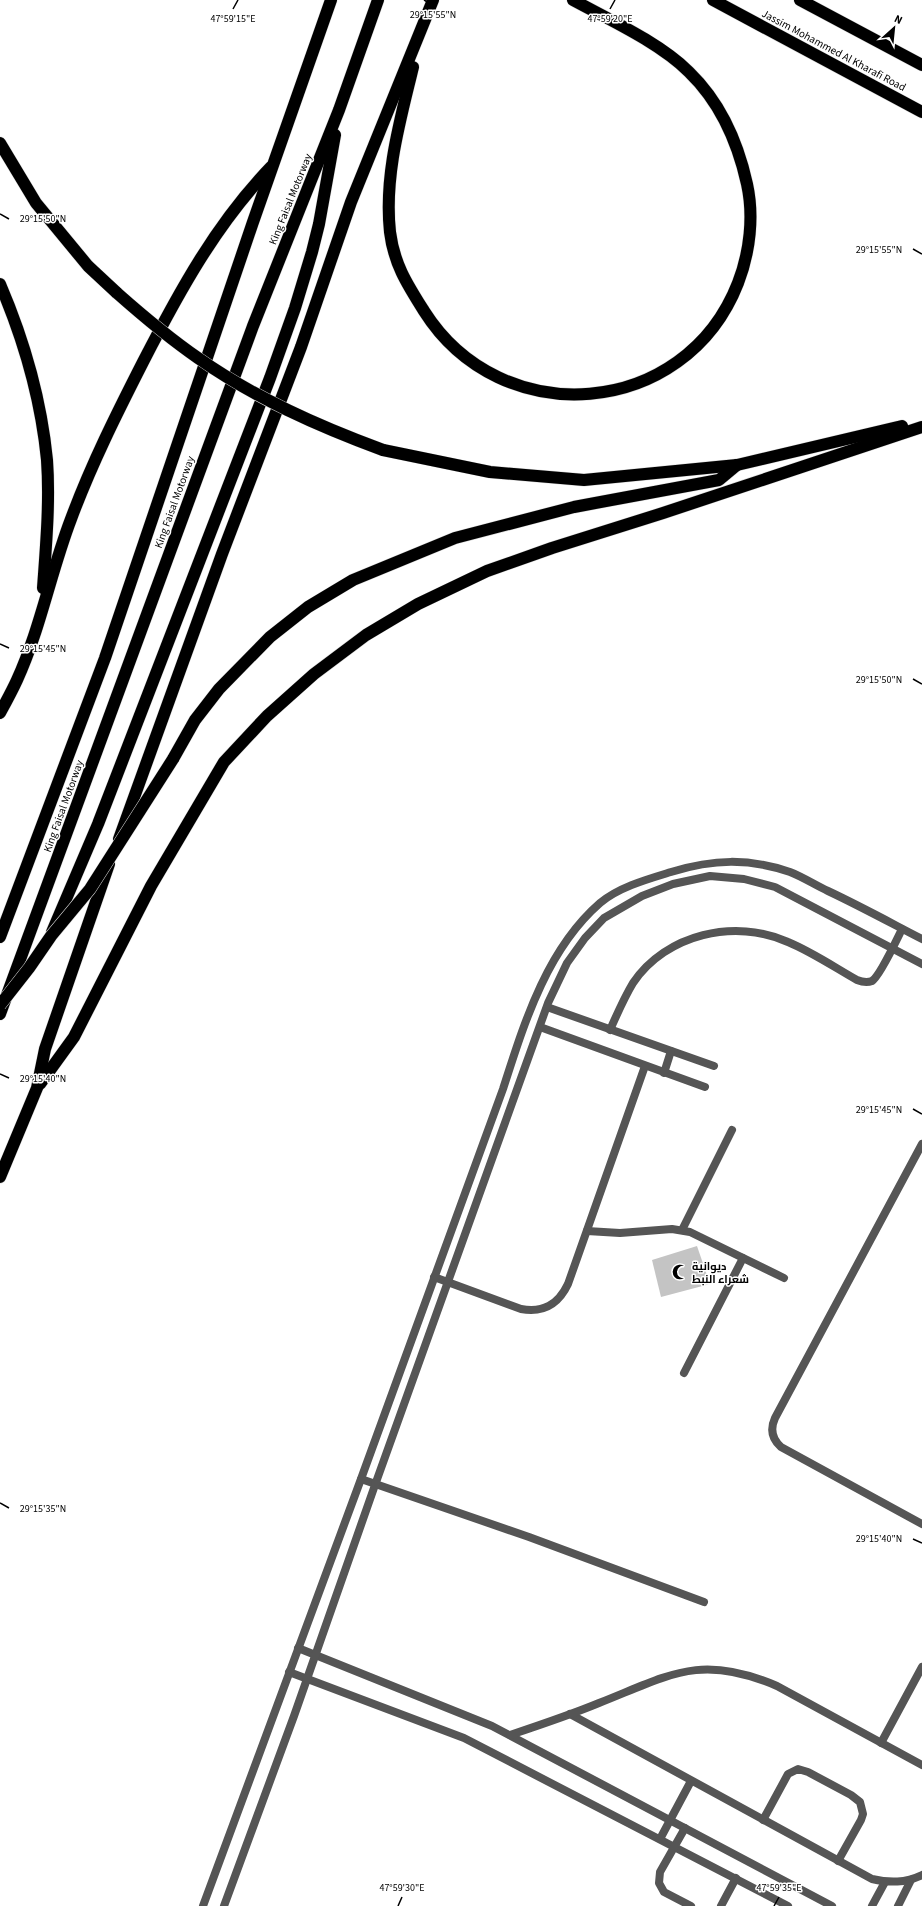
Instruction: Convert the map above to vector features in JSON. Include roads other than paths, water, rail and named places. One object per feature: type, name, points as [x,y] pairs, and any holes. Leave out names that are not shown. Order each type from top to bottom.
[{"type":"highway","name":"King Faisal Motorway","points":[[0,937],[105,658],[331,0]]},
{"type":"highway","name":"King Faisal Motorway","points":[[0,1014],[253,326],[339,110],[378,0]]},
{"type":"highway","points":[[0,1177],[37,1088],[45,1049],[86,929],[227,540],[301,347],[348,209],[433,0]]},
{"type":"highway","points":[[421,32],[398,133],[389,184],[390,230],[393,247],[409,290],[435,328],[447,342],[484,370],[508,383],[554,394],[580,395],[604,392],[641,380],[677,363],[707,335],[722,316],[742,272],[750,236],[751,213],[749,193],[738,150],[721,115],[703,87],[680,63],[661,50],[573,0]]},
{"type":"highway","name":"Jassim Mohammed Al Kharafi Road","points":[[713,0],[922,112]]},
{"type":"highway","points":[[800,0],[922,65]]},
{"type":"highway","points":[[51,936],[98,824],[268,385],[295,308],[319,224],[339,110]]},
{"type":"highway","points":[[0,143],[36,203],[88,266],[156,327],[197,358],[241,386],[287,411],[334,432],[383,450],[490,472],[584,480],[737,465],[922,422]]},
{"type":"highway","points":[[0,713],[17,679],[71,519],[98,454],[160,328],[212,239],[244,197],[275,163]]},
{"type":"highway","points":[[0,284],[10,306],[34,382],[47,460],[48,530],[42,608]]},
{"type":"highway","points":[[37,1088],[74,1037],[151,886],[224,762],[267,716],[314,674],[366,636],[418,604],[487,571],[552,548],[670,511],[922,427]]},
{"type":"highway","points":[[0,1005],[51,936],[90,889],[173,759],[195,720],[219,689],[270,637],[308,607],[353,580],[455,538],[574,507],[641,493],[719,480],[737,465]]},
{"type":"street","points":[[203,1906],[361,1479],[521,1034],[540,988],[560,951],[580,924],[600,903],[620,891],[647,879],[682,868],[721,861],[758,863],[791,872],[922,939]]},
{"type":"street","points":[[224,1906],[316,1655],[375,1485],[547,1007],[567,964],[585,938],[604,918],[642,896],[673,884],[710,876],[744,879],[775,887],[922,964]]},
{"type":"street","points":[[610,1030],[634,983],[648,966],[664,952],[683,942],[703,935],[725,931],[746,931],[767,934],[788,942],[857,980],[867,982],[876,978],[902,929]]},
{"type":"street","points":[[547,1007],[714,1066]]},
{"type":"street","points":[[540,1027],[705,1087]]},
{"type":"street","points":[[664,1073],[671,1051]]},
{"type":"street","points":[[434,1277],[521,1309],[532,1311],[544,1309],[555,1303],[563,1295],[645,1066]]},
{"type":"street","points":[[682,1230],[732,1130]]},
{"type":"street","points":[[922,1144],[775,1418],[772,1430],[776,1443],[781,1447],[922,1524]]},
{"type":"street","points":[[587,1230],[620,1233],[682,1230],[699,1235],[784,1278]]},
{"type":"street","points":[[684,1373],[743,1258]]},
{"type":"street","points":[[361,1479],[529,1537],[704,1602]]},
{"type":"street","points":[[298,1648],[474,1718],[510,1735],[832,1906]]},
{"type":"street","points":[[881,1743],[922,1667]]},
{"type":"street","points":[[510,1735],[570,1714],[658,1678],[678,1672],[698,1669],[718,1670],[758,1678],[777,1686],[922,1765]]},
{"type":"street","points":[[289,1672],[464,1738],[788,1906]]},
{"type":"street","points":[[570,1714],[838,1861],[872,1878],[885,1882],[898,1882],[911,1880],[922,1875]]},
{"type":"street","points":[[763,1820],[788,1774],[798,1769],[808,1772],[851,1795],[860,1802],[863,1814],[838,1861]]},
{"type":"street","points":[[660,1839],[691,1781]]},
{"type":"street","points":[[685,1828],[660,1872],[659,1883],[664,1892],[691,1906]]},
{"type":"street","points":[[721,1906],[736,1878]]},
{"type":"street","points":[[898,1906],[911,1880]]},
{"type":"street","points":[[872,1906],[885,1882]]},
{"type":"place","name":"ديوانية شعراء النبط","points":[[680,1272]]}]
